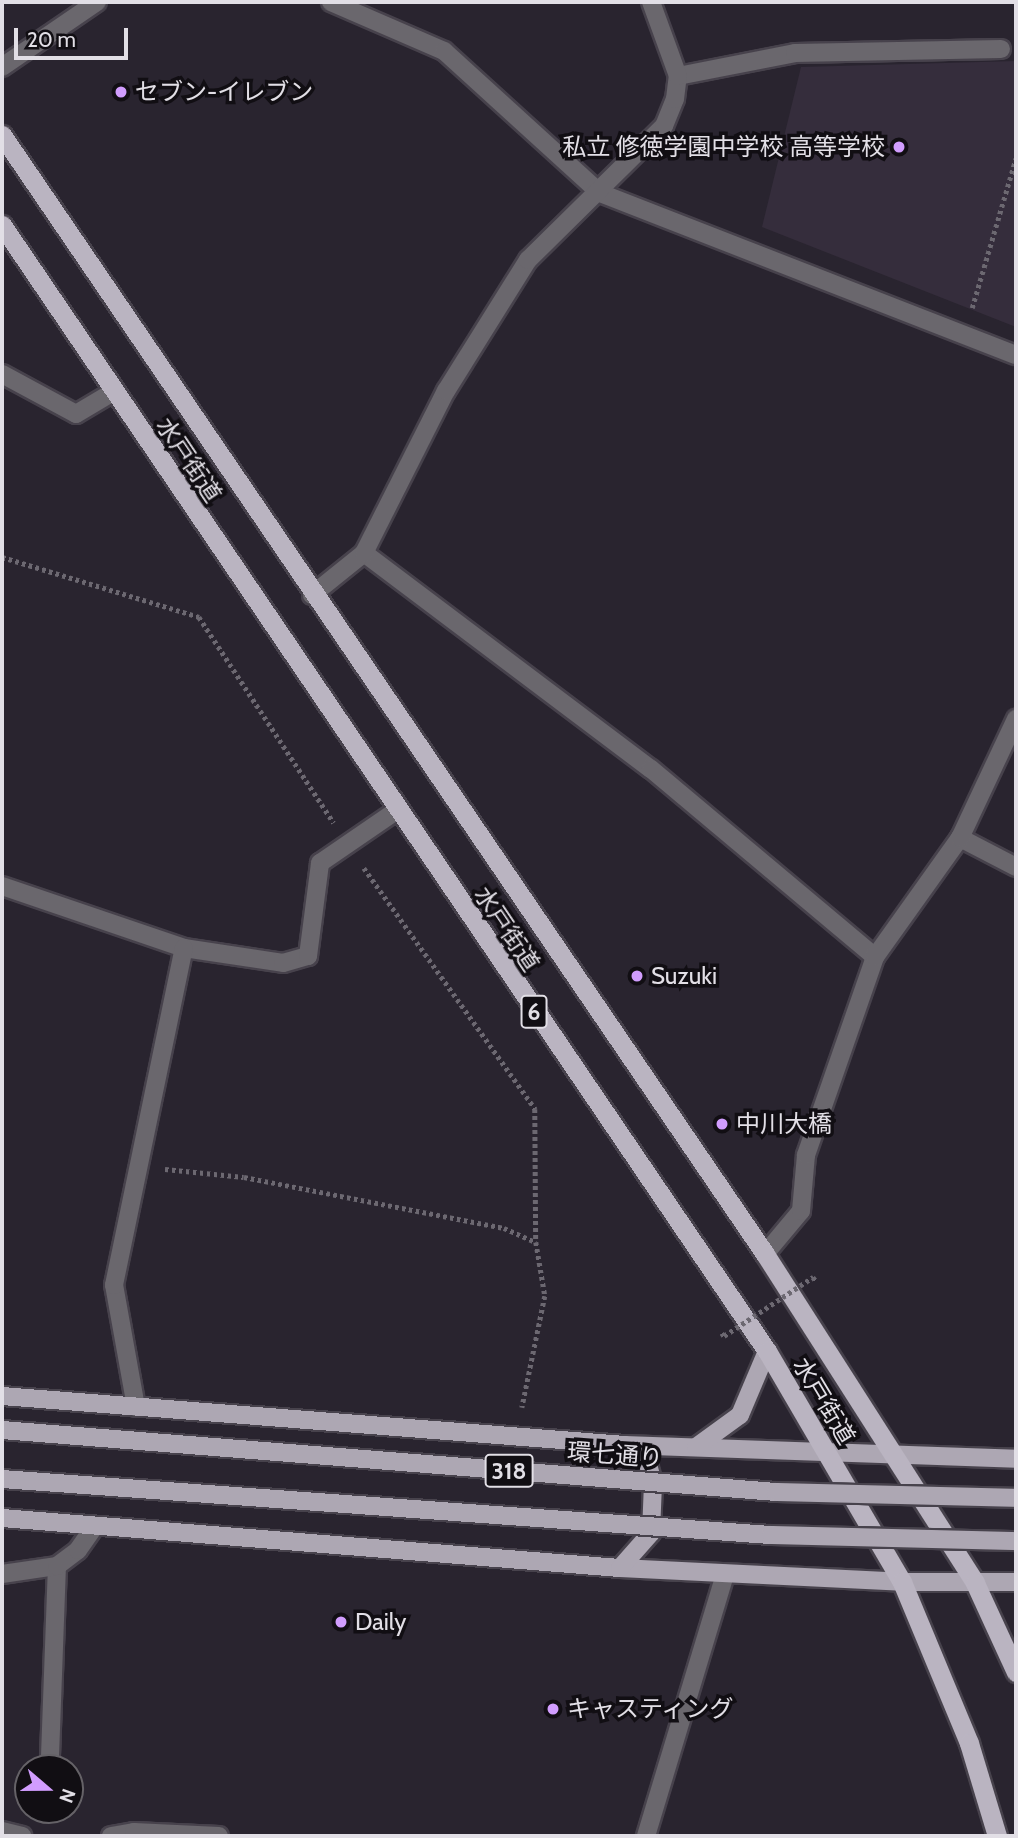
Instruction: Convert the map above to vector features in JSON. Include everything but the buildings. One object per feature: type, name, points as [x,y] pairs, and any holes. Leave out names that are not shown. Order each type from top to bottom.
[{"type":"highway","name":"水戸街道","points":[[2,135],[312,595],[765,1254],[975,1583],[1016,1672]]},
{"type":"highway","name":"水戸街道","points":[[2,225],[396,811],[767,1351],[902,1582],[969,1743],[997,1836]]},
{"type":"main road","points":[[696,1447],[740,1415],[767,1351]]},
{"type":"main road","points":[[2,1396],[624,1445],[1016,1459]]},
{"type":"main road","name":"環七通り","points":[[2,1430],[776,1492],[1016,1498]]},
{"type":"main road","points":[[620,1568],[650,1533],[653,1483],[647,1461],[624,1445]]},
{"type":"main road","name":"318","points":[[2,1479],[771,1535],[1016,1541]]},
{"type":"main road","points":[[2,1518],[620,1568],[902,1582],[1016,1582]]},
{"type":"street","points":[[2,66],[97,2]]},
{"type":"street","points":[[331,2],[444,51],[600,193],[1016,355]]},
{"type":"street","points":[[312,595],[364,553],[446,391],[528,260],[600,193],[664,126],[675,99],[678,76],[651,2]]},
{"type":"street","points":[[678,76],[795,53],[1001,49]]},
{"type":"street","points":[[2,374],[76,414],[113,391]]},
{"type":"street","points":[[364,553],[650,769],[875,957]]},
{"type":"street","points":[[765,1254],[801,1211],[806,1155],[875,957],[960,838],[1002,757],[1016,719]]},
{"type":"street","points":[[2,886],[184,948],[284,963],[308,956],[320,863],[348,847],[396,811]]},
{"type":"street","points":[[960,838],[1016,867]]},
{"type":"street","points":[[136,1407],[114,1284],[136,1166],[184,948]]},
{"type":"street","points":[[2,1574],[57,1566],[78,1550],[95,1525]]},
{"type":"street","points":[[50,1754],[57,1566]]},
{"type":"street","points":[[646,1836],[725,1574]]},
{"type":"street","points":[[2,1831],[22,1836]]},
{"type":"street","points":[[111,1836],[134,1832],[219,1836]]},
{"type":"path","points":[[964,335],[1016,158]]},
{"type":"path","points":[[2,557],[199,617],[348,847],[535,1109],[536,1242],[545,1296],[522,1408]]},
{"type":"path","points":[[136,1166],[244,1177],[504,1228],[536,1242]]},
{"type":"path","points":[[722,1333],[724,1336],[813,1277],[816,1281]]},
{"type":"shaded area","name":"私立 修徳学園中学校 高等学校","points":[[1016,61],[1016,327],[762,227],[801,67]]},
{"type":"place","name":"セブン-イレブン","points":[[121,92]]},
{"type":"place","name":"私立 修徳学園中学校 高等学校","points":[[899,147]]},
{"type":"place","name":"Suzuki","points":[[637,976]]},
{"type":"place","name":"中川大橋","points":[[722,1124]]},
{"type":"place","name":"Daily","points":[[341,1622]]},
{"type":"place","name":"キャスティング","points":[[553,1709]]}]
